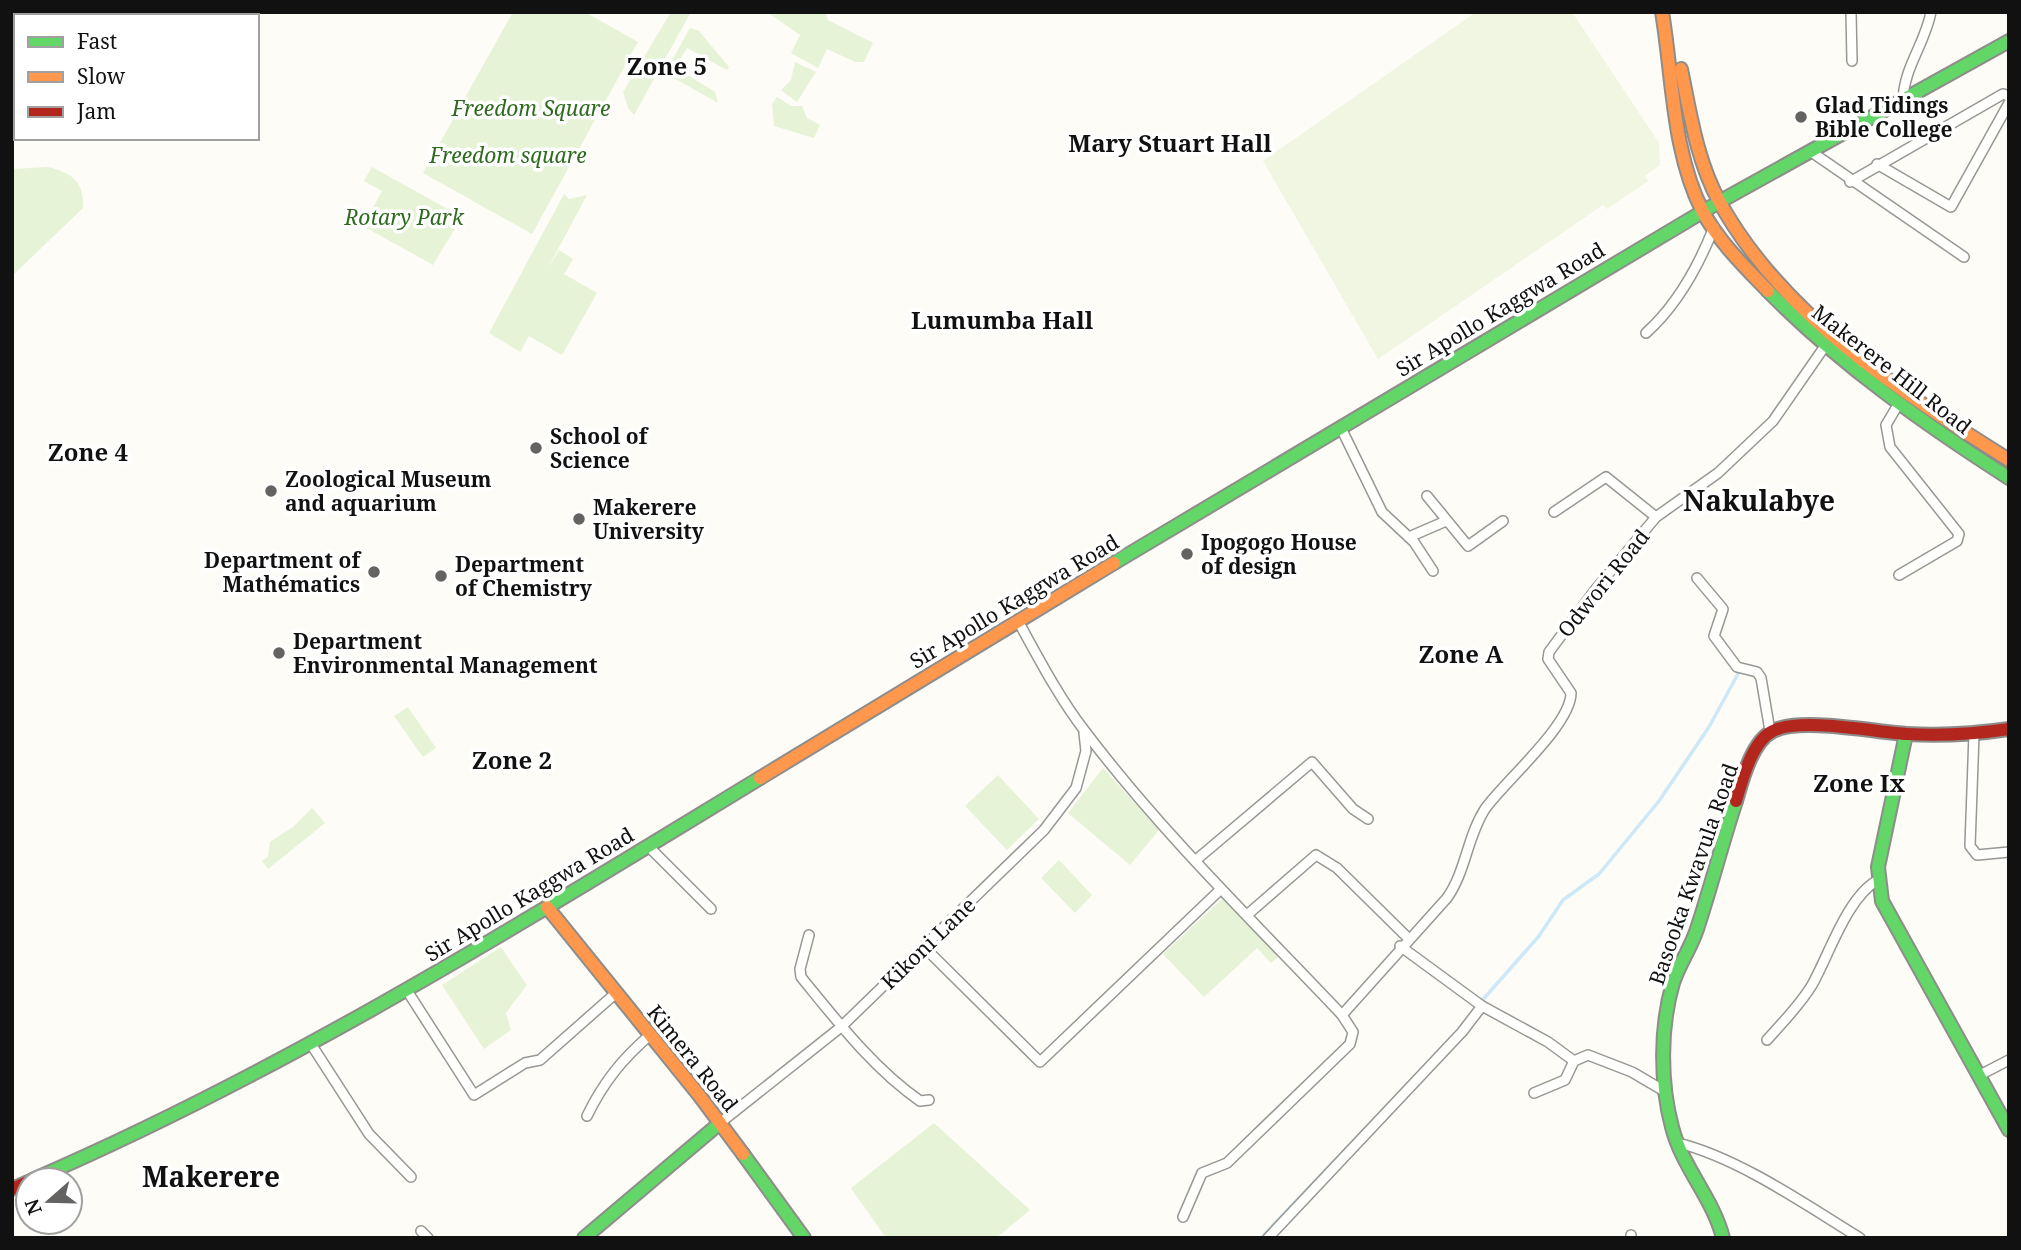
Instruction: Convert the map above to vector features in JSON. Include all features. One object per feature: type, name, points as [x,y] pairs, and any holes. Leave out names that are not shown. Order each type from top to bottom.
[{"type":"main road","name":"Makerere Hill Road","points":[[1661,12],[1686,160],[1703,210],[1714,228],[1760,283],[1825,346],[1899,403],[2009,478]]},
{"type":"main road","name":"Makerere Hill Road","points":[[1671,12],[1703,165],[1719,202],[1772,273],[1820,322],[1907,391],[2003,457]]},
{"type":"main road","name":"Sir Apollo Kaggwa Road","points":[[65,1166],[134,1136],[311,1044],[547,907],[1017,621],[1703,210],[2009,41]]},
{"type":"main road","points":[[1773,730],[1835,729],[1906,734],[1973,734],[2009,729]]},
{"type":"main road","name":"Basooka Kwavula Road","points":[[1723,1238],[1717,1216],[1693,1180],[1678,1143],[1666,1092],[1665,1028],[1674,981],[1696,935],[1720,850],[1752,760],[1773,730]]},
{"type":"main road","points":[[1906,734],[1878,867],[1878,880],[1891,922],[2009,1130]]},
{"type":"main road","name":"Kimera Road","points":[[547,907],[720,1122],[804,1238]]},
{"type":"main road","points":[[584,1238],[720,1122]]},
{"type":"street","points":[[1851,12],[1852,61]]},
{"type":"street","points":[[1903,100],[1903,84],[1910,61],[1921,43],[1931,12]]},
{"type":"street","points":[[1850,182],[1877,164],[2003,94],[2009,96]]},
{"type":"street","points":[[1877,164],[1951,207],[2009,103]]},
{"type":"street","points":[[1810,151],[1850,182],[1964,257]]},
{"type":"street","points":[[1646,333],[1657,324],[1702,258],[1714,228]]},
{"type":"street","name":"Odwori Road","points":[[1342,1015],[1458,881],[1485,809],[1526,764],[1563,716],[1571,701],[1569,687],[1548,659],[1549,652],[1595,590],[1656,517],[1718,472],[1773,421],[1825,346]]},
{"type":"street","points":[[1899,403],[1886,425],[1890,447],[1959,534],[1957,541],[1899,575]]},
{"type":"street","points":[[1341,428],[1382,512],[1409,537],[1433,571]]},
{"type":"street","points":[[2003,457],[2009,445]]},
{"type":"street","points":[[1554,512],[1590,485],[1608,477],[1656,517]]},
{"type":"street","points":[[1427,496],[1468,546],[1503,521]]},
{"type":"street","points":[[1409,537],[1446,521]]},
{"type":"street","points":[[1697,578],[1723,609],[1714,636],[1737,667],[1757,672],[1761,678],[1773,730]]},
{"type":"street","points":[[1017,621],[1083,729],[1222,889],[1351,1027],[1353,1041],[1227,1163],[1202,1172],[1183,1217]]},
{"type":"street","name":"Kikoni Lane","points":[[720,1122],[841,1027],[1044,830],[1069,799],[1085,757],[1087,745],[1083,729]]},
{"type":"street","points":[[1973,734],[1970,846],[1977,855],[2009,852]]},
{"type":"street","points":[[1196,860],[1312,762],[1353,809],[1368,819]]},
{"type":"street","points":[[648,846],[711,909]]},
{"type":"street","points":[[1247,915],[1315,855],[1337,868],[1408,938]]},
{"type":"street","points":[[1766,1040],[1811,987],[1838,932],[1868,886],[1878,880]]},
{"type":"street","points":[[924,947],[1040,1062],[1222,889]]},
{"type":"street","points":[[809,935],[799,974],[841,1027],[916,1098],[929,1100]]},
{"type":"street","points":[[1400,946],[1482,1006],[1574,1061]]},
{"type":"street","points":[[406,989],[474,1095],[525,1063],[540,1060],[616,993]]},
{"type":"street","points":[[1268,1238],[1462,1032],[1482,1006]]},
{"type":"street","points":[[586,1116],[603,1084],[628,1054],[650,1035]]},
{"type":"street","points":[[311,1044],[369,1134],[411,1177]]},
{"type":"street","points":[[1534,1093],[1565,1080],[1574,1061],[1588,1055],[1632,1072],[1666,1092]]},
{"type":"street","points":[[1978,1076],[2009,1060]]},
{"type":"street","points":[[1678,1143],[1722,1158],[1860,1238]]},
{"type":"green space","name":"Freedom Square","points":[[513,12],[585,12],[638,42],[532,234],[423,173]]},
{"type":"green space","points":[[671,12],[691,12],[634,115],[628,108],[623,92]]},
{"type":"green space","points":[[767,12],[825,12],[828,20],[873,43],[864,62],[855,62],[827,49],[818,68],[791,53],[800,35]]},
{"type":"green space","points":[[1476,12],[1572,12],[1659,143],[1660,165],[1645,176],[1648,181],[1607,209],[1603,205],[1378,359],[1263,161]]},
{"type":"green space","points":[[690,28],[699,31],[729,67],[727,70],[687,48],[675,67],[715,92],[718,103],[665,73]]},
{"type":"green space","points":[[795,62],[816,72],[797,102],[781,90],[791,80]]},
{"type":"green space","points":[[777,97],[791,106],[802,106],[807,118],[820,125],[814,138],[774,126],[772,104]]},
{"type":"green space","points":[[48,167],[64,172],[75,180],[81,191],[83,208],[12,276],[12,169]]},
{"type":"green space","name":"Rotary Park","points":[[372,167],[462,217],[433,265],[363,226],[382,191],[364,181]]},
{"type":"green space","points":[[564,194],[569,199],[587,195],[548,268],[559,250],[573,259],[564,274],[597,293],[562,355],[529,336],[520,352],[489,333]]},
{"type":"green space","points":[[408,707],[436,748],[423,757],[394,716]]},
{"type":"green space","points":[[1103,768],[1159,830],[1130,865],[1068,813]]},
{"type":"green space","points":[[998,775],[1039,819],[1007,850],[965,806]]},
{"type":"green space","points":[[312,808],[325,823],[268,869],[262,861],[268,857],[270,842],[293,827]]},
{"type":"green space","points":[[1059,860],[1092,895],[1075,913],[1041,878]]},
{"type":"green space","points":[[1223,898],[1278,957],[1271,963],[1257,948],[1204,997],[1163,954]]},
{"type":"green space","points":[[501,947],[527,985],[506,1013],[511,1030],[484,1049],[442,985]]},
{"type":"green space","points":[[934,1123],[1030,1210],[996,1238],[886,1238],[851,1188]]},
{"type":"waterway","points":[[1479,1004],[1539,936],[1563,900],[1599,874],[1659,801],[1709,727],[1739,672]]},
{"type":"waterway","points":[[1261,1238],[1455,1034]]},
{"type":"traffic: fast","points":[[1719,202],[2009,41]]},
{"type":"traffic: fast","points":[[1114,563],[1719,202]]},
{"type":"traffic: fast","points":[[1768,291],[1853,368],[1945,436],[2009,478]]},
{"type":"traffic: fast","points":[[1906,734],[1878,867],[1882,901],[2009,1130]]},
{"type":"traffic: fast","points":[[63,1166],[220,1091],[403,992],[760,778]]},
{"type":"traffic: fast","points":[[1723,1238],[1712,1209],[1683,1156],[1672,1127],[1665,1092],[1663,1055],[1666,1018],[1673,983],[1697,929],[1736,801]]},
{"type":"traffic: fast","points":[[584,1238],[720,1123]]},
{"type":"traffic: fast","points":[[743,1154],[804,1238]]},
{"type":"traffic: slow","points":[[1662,12],[1679,139],[1693,189],[1717,234],[1768,291]]},
{"type":"traffic: slow","points":[[1681,69],[1695,136],[1711,186],[1745,242],[1775,280],[1847,348],[1887,379],[2009,460]]},
{"type":"traffic: slow","points":[[760,778],[1114,563]]},
{"type":"traffic: slow","points":[[547,907],[699,1095],[743,1154]]},
{"type":"traffic: jam","points":[[1736,801],[1749,762],[1759,743],[1773,731],[1785,727],[1838,726],[1932,735],[2009,729]]},
{"type":"place","name":"Glad Tidings Bible College","points":[[1801,117]]},
{"type":"place","name":"School of Science","points":[[536,448]]},
{"type":"place","name":"Zoological Museum and aquarium","points":[[271,491]]},
{"type":"place","name":"Makerere University","points":[[579,519]]},
{"type":"place","name":"Ipogogo House of design","points":[[1187,554]]},
{"type":"place","name":"Department of Mathématics","points":[[374,572]]},
{"type":"place","name":"Department of Chemistry","points":[[441,576]]},
{"type":"place","name":"Department Environmental Management","points":[[279,653]]},
{"type":"district","name":"Zone 5","points":[[667,65]]},
{"type":"district","name":"Mary Stuart Hall","points":[[1170,142]]},
{"type":"district","name":"Lumumba Hall","points":[[1002,319]]},
{"type":"district","name":"Zone 4","points":[[88,451]]},
{"type":"district","name":"Nakulabye","points":[[1759,500]]},
{"type":"district","name":"Zone A","points":[[1461,653]]},
{"type":"district","name":"Zone 2","points":[[512,759]]},
{"type":"district","name":"Zone Ix","points":[[1859,782]]},
{"type":"district","name":"Makerere","points":[[211,1176]]},
{"type":"park label","name":"Freedom square","points":[[508,155]]}]
